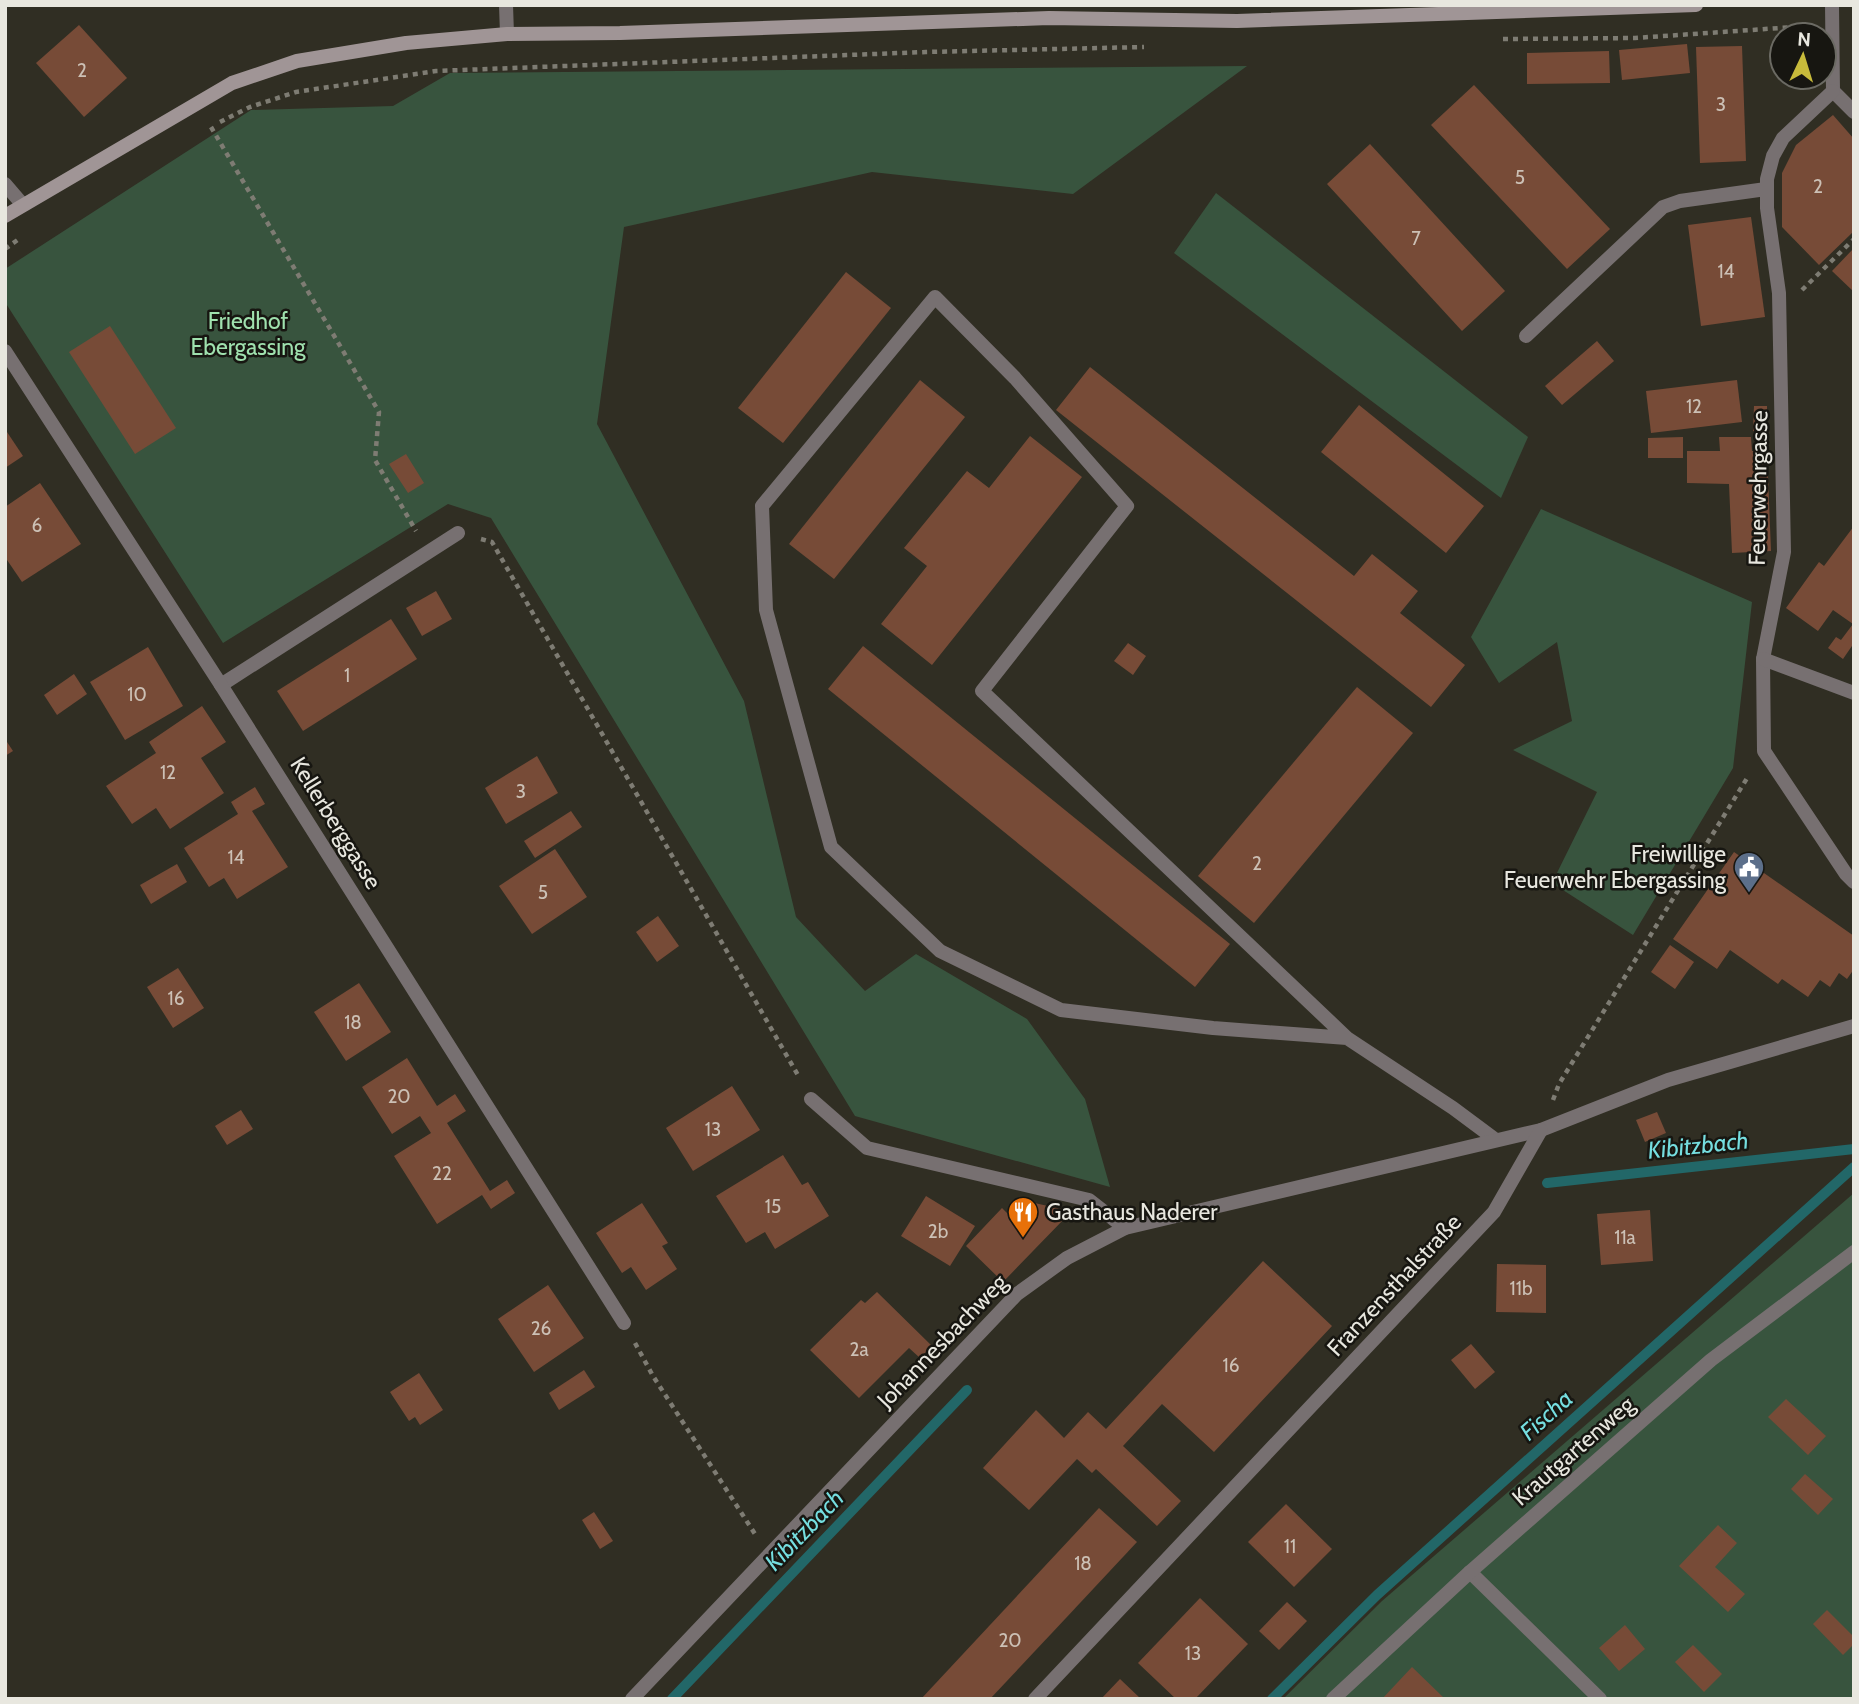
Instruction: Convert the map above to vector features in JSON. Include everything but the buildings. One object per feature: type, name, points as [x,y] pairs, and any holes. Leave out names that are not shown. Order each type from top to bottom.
[{"type":"main road","points":[[5,216],[232,83],[297,61],[405,43],[507,34],[620,33],[1049,11],[1237,21],[1531,8],[1696,5]]},
{"type":"street","points":[[506,5],[507,34]]},
{"type":"street","points":[[1833,91],[1854,112]]},
{"type":"street","name":"Feuerwehrgasse","points":[[1764,751],[1763,659],[1784,552],[1779,293],[1766,189],[1769,164],[1783,138],[1833,91]]},
{"type":"street","points":[[5,184],[23,205]]},
{"type":"street","points":[[1526,336],[1663,207],[1679,201],[1766,189]]},
{"type":"street","points":[[1347,1038],[1213,1028],[1061,1010],[940,951],[831,847],[766,610],[762,506],[935,297],[1015,378],[1127,506],[982,691],[1347,1038],[1496,1140]]},
{"type":"street","name":"Kellerberggasse","points":[[5,351],[221,684],[624,1323]]},
{"type":"street","points":[[221,684],[458,533]]},
{"type":"street","points":[[1763,659],[1854,693]]},
{"type":"street","points":[[1764,751],[1854,882]]},
{"type":"street","points":[[1541,1130],[1668,1080],[1854,1026]]},
{"type":"street","points":[[811,1100],[867,1148],[1089,1200],[1125,1228]]},
{"type":"street","name":"Johannesbachweg","points":[[632,1699],[1017,1294],[1067,1258],[1125,1228],[1541,1130]]},
{"type":"street","name":"Franzensthalstraße","points":[[1035,1699],[1494,1212],[1541,1130]]},
{"type":"street","name":"Krautgartenweg","points":[[1332,1699],[1711,1360],[1854,1252]]},
{"type":"street","points":[[1471,1572],[1600,1699]]},
{"type":"path","points":[[1499,39],[1635,38],[1768,29]]},
{"type":"path","points":[[199,134],[250,107],[296,92],[436,71],[926,52],[1150,47]]},
{"type":"path","points":[[211,127],[379,412],[375,460],[428,552]]},
{"type":"path","points":[[5,249],[20,238]]},
{"type":"path","points":[[1779,293],[1795,297],[1854,239]]},
{"type":"path","points":[[458,533],[492,542],[811,1100]]},
{"type":"path","points":[[1541,1130],[1559,1084],[1764,751]]},
{"type":"path","points":[[624,1323],[653,1376],[769,1555]]},
{"type":"green space","name":"Friedhof Ebergassing","points":[[1247,66],[1073,194],[872,172],[624,227],[597,424],[744,701],[796,917],[865,991],[916,954],[1027,1019],[1085,1099],[1110,1187],[855,1116],[491,518],[448,504],[223,643],[5,302],[5,269],[251,110],[393,106],[450,73]]},
{"type":"green space","points":[[1216,193],[1528,437],[1501,498],[1174,253]]},
{"type":"green space","points":[[1541,509],[1752,602],[1733,768],[1633,935],[1552,883],[1597,792],[1513,750],[1572,721],[1557,642],[1499,683],[1471,637]]},
{"type":"green space","points":[[1854,1193],[1854,1699],[1283,1699],[1382,1601]]},
{"type":"waterway","name":"Kibitzbach","points":[[1547,1183],[1854,1149]]},
{"type":"waterway","name":"Fischa","points":[[1272,1699],[1377,1595],[1854,1167]]},
{"type":"waterway","name":"Kibitzbach","points":[[672,1699],[967,1390]]},
{"type":"place","name":"Freiwillige Feuerwehr Ebergassing","points":[[1749,894]]},
{"type":"place","name":"Gasthaus Naderer","points":[[1023,1239]]}]
